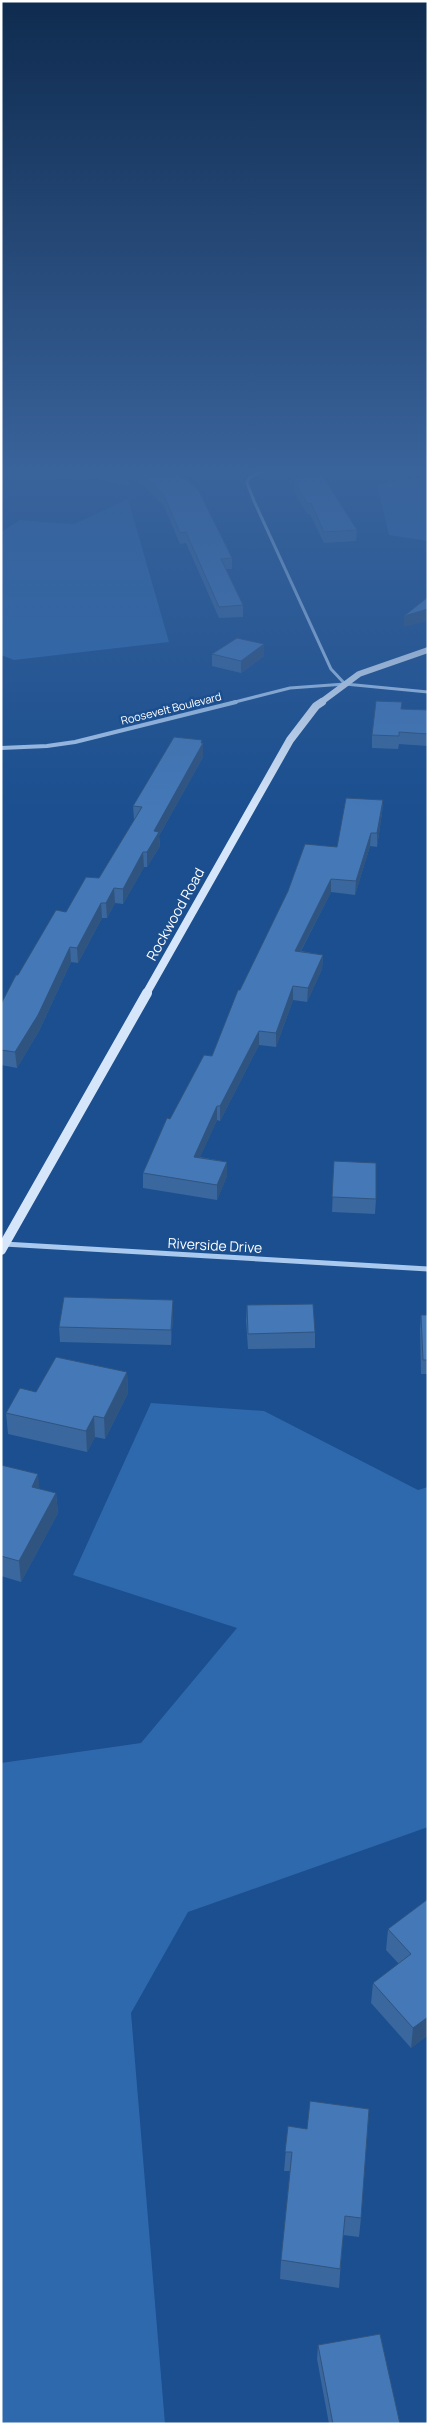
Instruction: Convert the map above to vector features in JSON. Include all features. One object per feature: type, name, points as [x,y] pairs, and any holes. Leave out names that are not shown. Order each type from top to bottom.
[{"type":"street","points":[[293,586],[331,669],[345,684]]},
{"type":"street","name":"Rockwood Road","points":[[2,1246],[290,740],[316,706],[345,684],[375,667],[428,650]]},
{"type":"street","name":"Roosevelt Boulevard","points":[[1,748],[47,746],[75,742],[290,688],[345,684],[428,692]]},
{"type":"street","name":"Riverside Drive","points":[[2,1246],[428,1269]]},
{"type":"shaded area","points":[[1,586],[153,586],[169,642],[14,660],[1,655]]},
{"type":"shaded area","points":[[151,1403],[264,1411],[418,1490],[428,1487],[428,1827],[188,1912],[131,2013],[165,2424],[1,2424],[1,1763],[141,1743],[237,1628],[73,1575]]},
{"type":"building","points":[[210,586],[234,586],[243,605],[219,607]]},
{"type":"building","points":[[428,597],[428,609],[404,616]]},
{"type":"building","points":[[237,638],[264,644],[241,661],[212,654]]},
{"type":"building","points":[[376,701],[402,702],[401,709],[428,710],[428,734],[399,732],[399,736],[372,735]]},
{"type":"building","points":[[174,737],[202,740],[201,743],[203,743],[154,831],[159,832],[147,852],[143,852],[123,889],[114,888],[106,903],[101,903],[77,948],[70,947],[38,1015],[15,1052],[1,1050],[1,1004],[16,975],[18,975],[56,910],[66,912],[86,877],[99,878],[142,807],[133,806]]},
{"type":"building","points":[[346,798],[383,800],[377,833],[371,833],[356,881],[331,879],[295,951],[323,955],[308,988],[293,986],[276,1033],[259,1031],[220,1106],[217,1106],[194,1157],[227,1162],[217,1185],[143,1173],[167,1118],[170,1119],[204,1055],[212,1056],[238,990],[240,990],[288,891],[305,844],[337,847]]},
{"type":"building","points":[[334,1161],[376,1163],[376,1199],[332,1197]]},
{"type":"building","points":[[64,1297],[173,1300],[171,1330],[59,1327]]},
{"type":"building","points":[[313,1304],[315,1332],[248,1334],[247,1305]]},
{"type":"building","points":[[421,1315],[428,1315],[428,1360],[423,1360]]},
{"type":"building","points":[[56,1357],[127,1372],[104,1418],[94,1416],[86,1431],[6,1413],[20,1388],[36,1392]]},
{"type":"building","points":[[1,1465],[38,1474],[32,1487],[56,1493],[19,1561],[1,1556]]},
{"type":"building","points":[[428,1899],[428,2017],[413,2028],[373,1983],[411,1954],[388,1929]]},
{"type":"building","points":[[310,2101],[369,2109],[361,2218],[345,2216],[340,2269],[281,2260],[292,2152],[285,2152],[288,2126],[307,2129]]},
{"type":"building","points":[[380,2334],[400,2424],[333,2424],[318,2345]]}]
